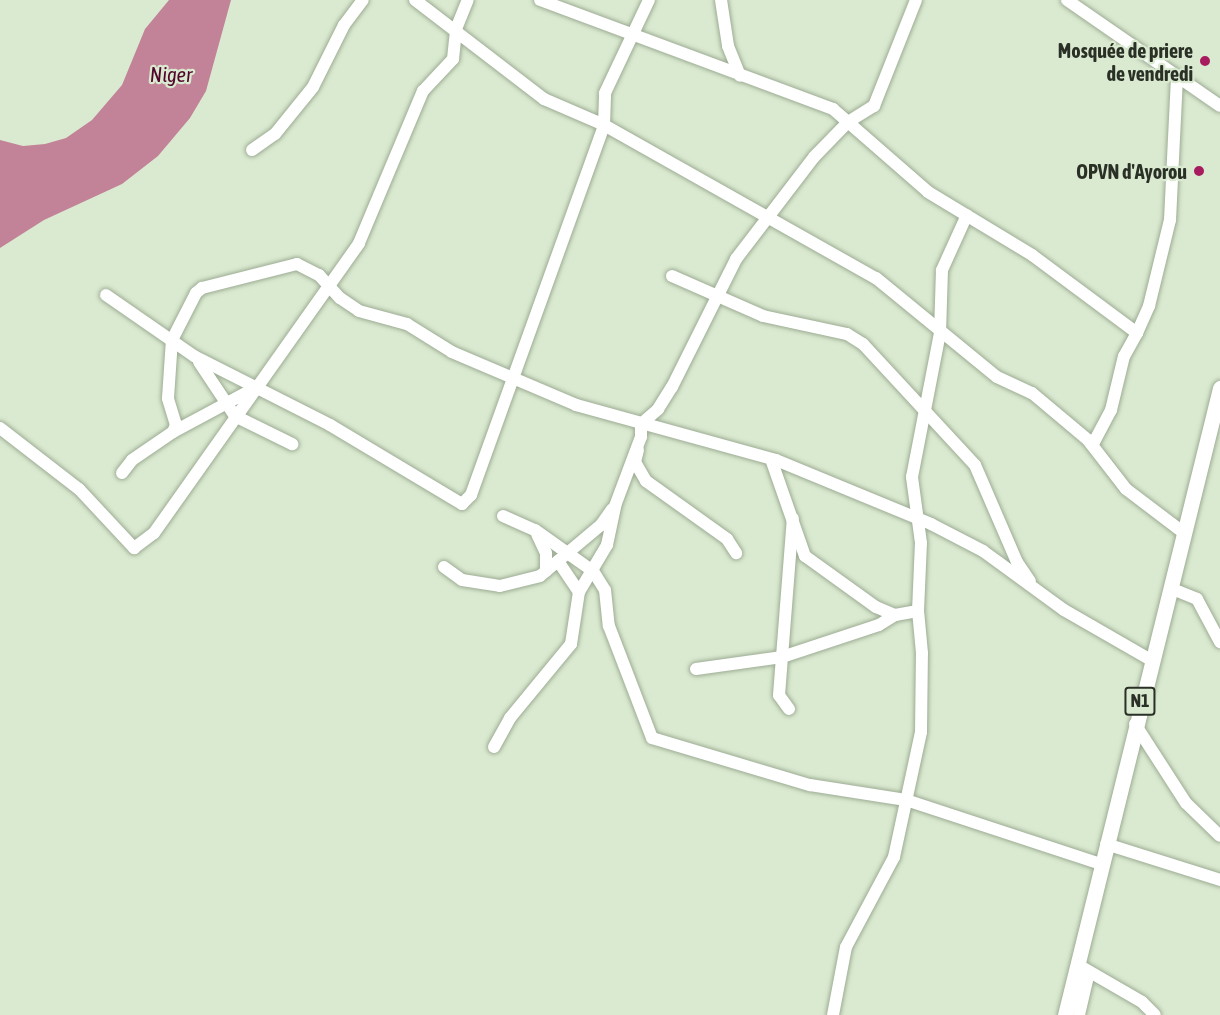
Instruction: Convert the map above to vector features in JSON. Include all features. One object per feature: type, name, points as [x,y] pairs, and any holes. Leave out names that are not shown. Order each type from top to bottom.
[{"type":"main road","name":"N1","points":[[1065,1015],[1083,968],[1101,864],[1220,388]]},
{"type":"street","points":[[252,150],[275,134],[313,87],[344,25],[363,0]]},
{"type":"street","points":[[415,0],[456,29],[544,99],[603,125],[767,219],[876,278],[940,333],[997,377],[1032,393],[1092,445],[1126,489],[1184,533]]},
{"type":"street","points":[[0,428],[79,489],[134,548],[154,533],[327,284],[359,243],[423,91],[453,59],[456,29],[468,0]]},
{"type":"street","points":[[540,0],[833,109],[928,192],[1032,255],[1137,333]]},
{"type":"street","points":[[106,295],[194,356],[330,425],[462,504],[471,495],[603,125],[605,93],[631,33],[646,13],[649,0]]},
{"type":"street","points":[[721,0],[728,46],[740,76]]},
{"type":"street","points":[[494,747],[510,718],[571,645],[579,592],[607,545],[615,506],[641,430],[672,387],[736,259],[814,157],[848,122],[874,106],[916,0]]},
{"type":"street","points":[[1067,0],[1220,106]]},
{"type":"street","points":[[1092,445],[1111,410],[1124,356],[1149,306],[1170,220],[1177,76]]},
{"type":"street","points":[[833,1015],[846,947],[894,857],[908,801],[922,716],[918,611],[920,519],[912,477],[923,408],[940,333],[942,270],[967,215]]},
{"type":"street","points":[[173,432],[176,425],[168,398],[172,340],[179,321],[202,288],[297,264],[307,267],[359,311],[407,324],[452,352],[512,375],[576,405],[641,430],[771,459],[920,519],[983,551],[1035,589],[1151,660]]},
{"type":"street","points":[[672,276],[763,315],[848,334],[863,344],[975,465],[1017,562],[1035,589]]},
{"type":"street","points":[[194,356],[235,416],[292,444]]},
{"type":"street","points":[[122,473],[132,460],[173,432],[225,401],[256,388]]},
{"type":"street","points":[[641,430],[635,462],[646,481],[727,539],[736,553]]},
{"type":"street","points":[[771,459],[793,514],[805,555],[812,562],[851,585],[876,607],[895,615]]},
{"type":"street","points":[[444,567],[462,580],[500,586],[540,576],[601,525],[615,506]]},
{"type":"street","points":[[789,709],[779,695],[793,514]]},
{"type":"street","points":[[503,516],[535,530],[562,557],[579,592]]},
{"type":"street","points":[[535,530],[546,553],[546,571]]},
{"type":"street","points":[[562,557],[593,572],[605,590],[609,626],[652,738],[810,785],[908,801],[1101,864]]},
{"type":"street","points":[[1170,588],[1197,599],[1220,642]]},
{"type":"street","points":[[696,669],[782,657],[848,637],[895,615],[918,611]]},
{"type":"street","points":[[1135,724],[1186,803],[1220,836]]},
{"type":"street","points":[[1106,844],[1220,880]]},
{"type":"street","points":[[1079,1015],[1083,968],[1142,1002],[1155,1015]]},
{"type":"water","name":"Niger","points":[[169,0],[231,0],[206,91],[190,118],[158,156],[122,184],[44,220],[0,248],[0,140],[23,146],[45,144],[66,138],[92,120],[122,85],[145,29]]},
{"type":"place","name":"Mosquée de priere de vendredi","points":[[1205,61]]},
{"type":"place","name":"OPVN d'Ayorou","points":[[1199,171]]}]
